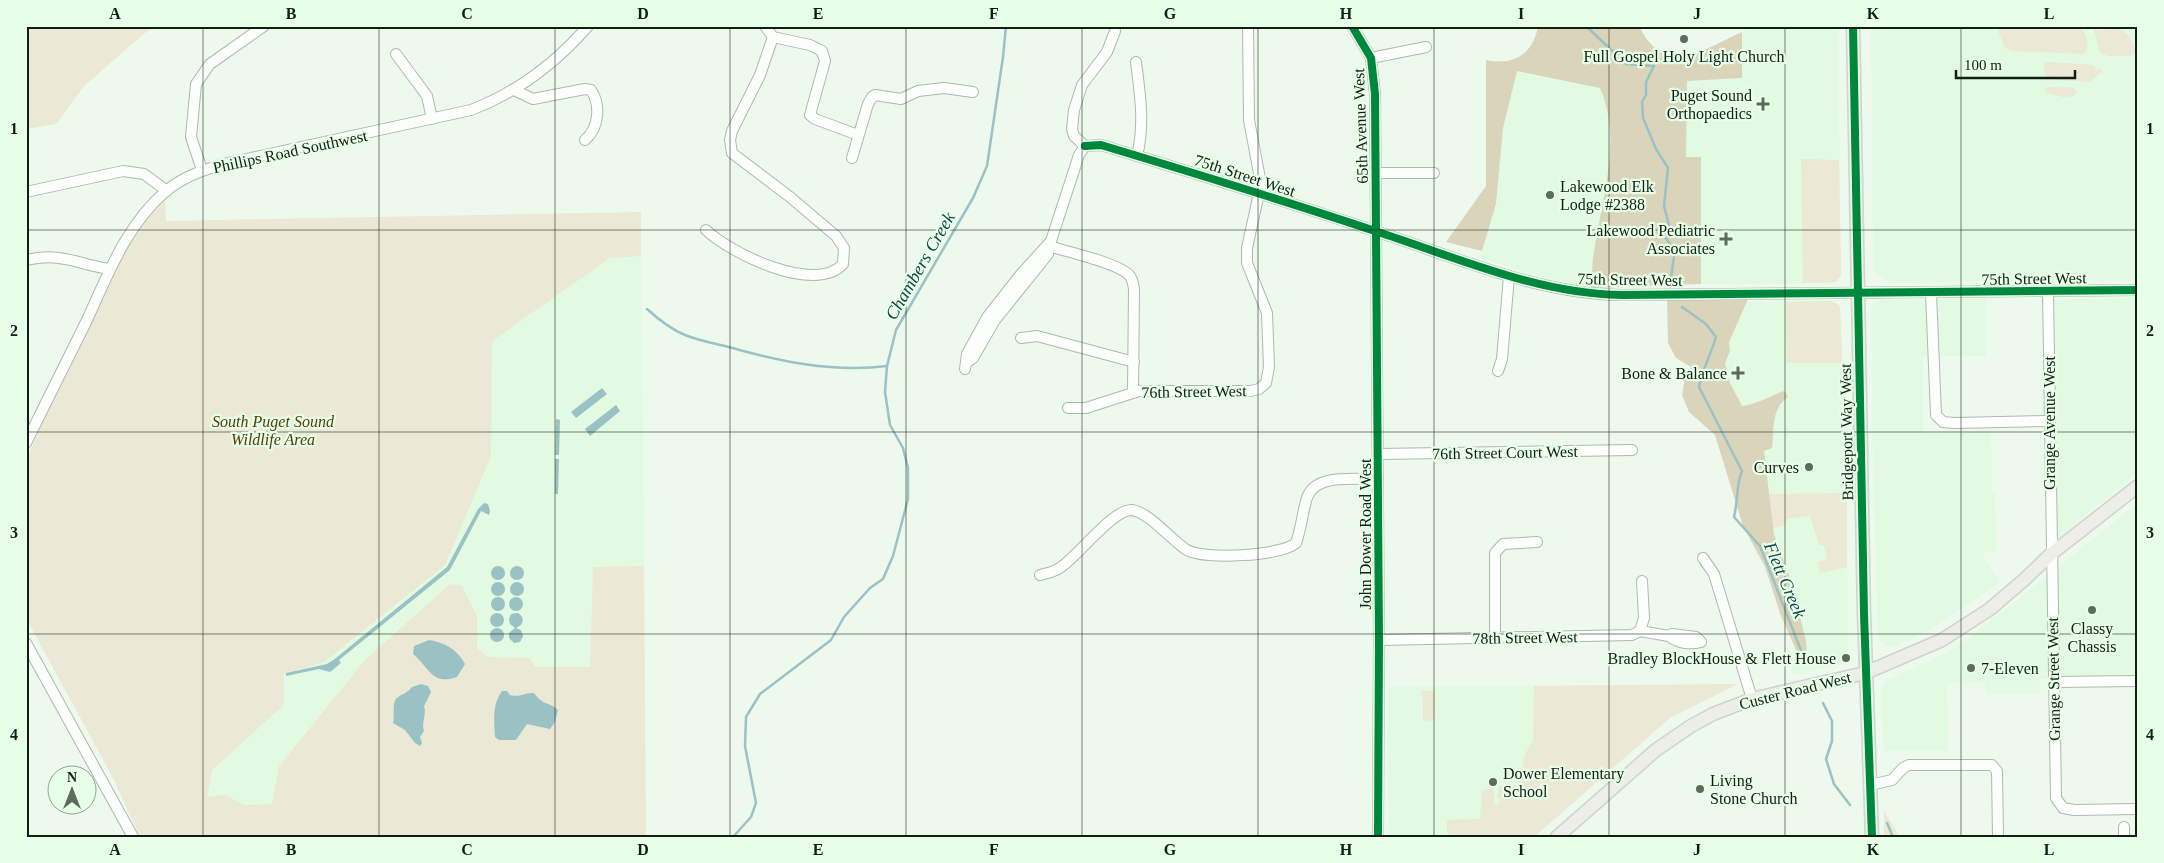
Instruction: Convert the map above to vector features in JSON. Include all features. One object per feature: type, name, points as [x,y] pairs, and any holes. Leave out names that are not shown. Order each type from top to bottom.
[{"type":"main road","name":"Bridgeport Way West","points":[[1853,26],[1865,673],[1872,837]]},
{"type":"main road","name":"Custer Road West","points":[[1557,837],[1665,743],[1713,714],[1752,699],[1865,673],[1942,640],[1969,623],[2025,579],[2051,554],[2138,486]]},
{"type":"street","points":[[202,170],[190,137],[196,84],[210,64],[264,26]]},
{"type":"street","name":"Phillips Road Southwest","points":[[26,443],[109,269],[140,220],[167,191],[202,170],[256,156],[471,110],[499,99],[514,90],[571,45],[588,26]]},
{"type":"street","points":[[765,26],[773,37],[810,45],[822,51],[825,61],[811,107],[811,118],[858,135]]},
{"type":"street","points":[[1248,26],[1248,110],[1261,179],[1260,195]]},
{"type":"street","name":"65th Avenue West","points":[[1352,26],[1370,58],[1375,80],[1375,231]]},
{"type":"street","points":[[966,365],[973,358],[994,320],[1048,254],[1048,246],[1055,231],[1079,155],[1084,146],[1073,132],[1074,110],[1082,85],[1107,52],[1115,30]]},
{"type":"street","points":[[706,230],[732,249],[749,258],[792,273],[814,275],[834,270],[843,264],[844,248],[836,236],[790,197],[732,154],[730,140],[732,131],[754,90],[773,37]]},
{"type":"street","points":[[1370,58],[1426,47]]},
{"type":"street","points":[[396,54],[426,96],[432,119]]},
{"type":"street","points":[[1136,62],[1142,121],[1142,135],[1137,156]]},
{"type":"street","points":[[852,158],[870,99],[875,95],[901,99],[918,92],[944,88],[973,92]]},
{"type":"street","points":[[514,90],[533,99],[584,89],[593,91],[597,122],[585,140]]},
{"type":"street","name":"75th Street West","points":[[1084,146],[1099,144],[1375,231],[1510,276],[1554,288],[1596,294],[2138,290]]},
{"type":"street","points":[[26,192],[123,170],[144,174],[167,191]]},
{"type":"street","points":[[1376,173],[1434,174]]},
{"type":"street","name":"76th Street West","points":[[1068,408],[1086,408],[1133,392],[1250,391],[1262,388],[1267,381],[1268,373],[1266,313],[1246,263],[1247,248],[1260,195]]},
{"type":"street","name":"John Dower Road West","points":[[1375,231],[1379,640],[1378,837]]},
{"type":"street","points":[[1048,246],[1112,266],[1130,276],[1134,289],[1133,392]]},
{"type":"street","points":[[26,260],[65,258],[109,269]]},
{"type":"street","points":[[1498,371],[1502,359],[1510,276]]},
{"type":"street","name":"Grange Avenue West","points":[[2048,292],[2051,554]]},
{"type":"street","points":[[1931,293],[1934,410],[1940,419],[1955,423],[2049,422]]},
{"type":"street","points":[[1021,338],[1037,336],[1134,362]]},
{"type":"street","name":"76th Street Court West","points":[[1378,454],[1632,450]]},
{"type":"street","points":[[1040,575],[1062,566],[1105,526],[1123,512],[1131,510],[1141,514],[1171,539],[1193,553],[1214,555],[1284,550],[1296,543],[1300,533],[1306,500],[1315,486],[1329,481],[1378,479]]},
{"type":"street","points":[[1495,638],[1494,558],[1498,549],[1503,544],[1511,542],[1537,542]]},
{"type":"street","name":"Grange Street West","points":[[2051,554],[2055,792],[2059,804],[2063,808],[2074,810],[2138,809]]},
{"type":"street","points":[[1703,558],[1714,574],[1752,699]]},
{"type":"street","points":[[1640,631],[1644,618],[1642,581]]},
{"type":"street","name":"78th Street West","points":[[1379,640],[1632,635],[1640,631],[1669,636]]},
{"type":"street","points":[[26,643],[134,837]]},
{"type":"street","points":[[2054,682],[2138,681]]},
{"type":"street","points":[[1870,784],[1892,780],[1903,768],[1909,765],[1990,764],[1997,771],[1998,837]]},
{"type":"shaded area","points":[[1538,26],[1639,26],[1649,42],[1660,52],[1672,56],[1685,56],[1699,52],[1742,32],[1742,78],[1687,81],[1686,157],[1701,157],[1701,284],[1591,288],[1593,256],[1606,186],[1610,146],[1610,126],[1600,88],[1517,71],[1503,128],[1496,204],[1482,251],[1446,242],[1486,186],[1486,60],[1505,61],[1513,60],[1520,56],[1532,44]]},
{"type":"shaded area","points":[[1750,26],[1838,26],[1841,275],[1833,284],[1701,284],[1701,157],[1686,157],[1687,81],[1742,78],[1742,32]]},
{"type":"shaded area","points":[[1871,26],[2138,26],[2138,280],[1891,282],[1877,275],[1873,268]]},
{"type":"shaded area","points":[[1516,71],[1600,88],[1607,104],[1611,131],[1609,169],[1595,246],[1591,288],[1562,284],[1480,258],[1496,204],[1503,128]]},
{"type":"shaded area","points":[[641,256],[644,566],[593,567],[590,667],[535,667],[530,658],[488,657],[477,648],[477,616],[462,586],[450,584],[365,660],[279,766],[272,804],[244,805],[225,795],[207,797],[212,770],[284,705],[283,673],[325,662],[491,456],[492,341],[610,258]]},
{"type":"shaded area","points":[[1749,297],[1729,342],[1730,351],[1725,363],[1729,381],[1742,406],[1758,402],[1784,391],[1788,397],[1776,413],[1772,448],[1764,451],[1774,535],[1790,578],[1806,641],[1807,655],[1800,659],[1781,616],[1765,567],[1743,526],[1715,435],[1689,412],[1682,395],[1685,378],[1691,367],[1676,358],[1668,343],[1667,299]]},
{"type":"shaded area","points":[[2138,298],[2138,472],[2056,539],[2055,300]]},
{"type":"shaded area","points":[[1986,299],[1986,356],[1923,356],[1923,433],[1991,432],[1996,552],[1984,552],[1984,559],[2000,582],[1934,627],[1895,646],[1885,646],[1878,637],[1871,308],[1881,300]]},
{"type":"shaded area","points":[[1831,301],[1839,305],[1841,315],[1847,493],[1848,656],[1841,664],[1792,675],[1792,663],[1807,655],[1806,641],[1774,553],[1708,302]]},
{"type":"shaded area","points":[[2138,503],[2138,678],[2040,679],[2040,693],[1986,693],[1985,683],[1947,683],[1948,751],[1884,751],[1881,690],[1887,680],[1935,659],[1962,644]]},
{"type":"shaded area","name":"Dower Elementary School","points":[[1738,684],[1671,717],[1534,837],[1389,837],[1388,687]]},
{"type":"green space","points":[[26,26],[153,26],[85,85],[56,124],[26,129]]},
{"type":"green space","points":[[2002,26],[2048,26],[2061,29],[2079,26],[2086,35],[2086,51],[2084,54],[2012,51],[2005,48],[1998,31]]},
{"type":"green space","points":[[2114,28],[2126,33],[2131,40],[2135,52],[2131,56],[2108,56],[2100,52],[2094,30]]},
{"type":"green space","points":[[2048,62],[2094,65],[2095,68],[2103,70],[2090,82],[2047,79],[2044,64]]},
{"type":"green space","points":[[2044,88],[2074,88],[2077,91],[2074,96],[2063,97],[2046,93]]},
{"type":"green space","points":[[1801,159],[1839,160],[1841,275],[1835,282],[1803,283]]},
{"type":"green space","name":"South Puget Sound Wildlife Area","points":[[165,198],[166,221],[641,212],[641,256],[610,258],[492,341],[491,456],[445,565],[324,662],[284,674],[284,705],[212,770],[207,797],[225,795],[244,805],[272,804],[279,766],[365,660],[450,584],[462,586],[477,616],[477,648],[488,657],[530,658],[535,667],[590,667],[593,567],[644,566],[646,837],[140,837],[113,778],[26,618],[26,460],[80,346],[100,295],[140,229]]},
{"type":"green space","points":[[1831,301],[1839,305],[1840,308],[1842,363],[1787,363],[1786,302]]},
{"type":"green space","points":[[1847,493],[1847,567],[1820,573],[1818,562],[1827,559],[1824,545],[1819,545],[1810,516],[1786,519],[1786,525],[1771,529],[1769,494]]},
{"type":"green space","points":[[1738,684],[1671,717],[1534,837],[1450,837],[1450,834],[1447,834],[1447,820],[1480,819],[1482,792],[1486,789],[1491,789],[1494,792],[1494,804],[1496,805],[1501,800],[1497,797],[1499,786],[1519,785],[1525,754],[1533,741],[1534,686]]},
{"type":"green space","points":[[1421,691],[1435,691],[1434,720],[1423,721],[1423,697],[1421,696]]},
{"type":"green space","points":[[1884,811],[1900,837],[1884,837]]},
{"type":"water","points":[[602,388],[607,394],[576,418],[571,412]]},
{"type":"water","points":[[616,405],[620,411],[590,436],[585,429]]},
{"type":"water","points":[[556,419],[560,420],[559,455],[555,455]]},
{"type":"water","points":[[555,459],[559,459],[558,494],[555,494]]},
{"type":"water","points":[[484,503],[488,504],[489,515],[481,511],[450,570],[339,660],[341,663],[330,672],[319,669],[286,676],[286,673],[327,664],[336,658],[447,567],[478,509]]},
{"type":"water","points":[[495,566],[501,566],[505,573],[501,580],[495,580],[491,576],[491,570]]},
{"type":"water","points":[[514,566],[520,566],[524,573],[520,580],[514,580],[510,576],[510,570]]},
{"type":"water","points":[[495,582],[501,582],[505,589],[501,596],[495,596],[491,592],[491,586]]},
{"type":"water","points":[[514,582],[520,582],[524,589],[520,596],[514,596],[510,592],[510,586]]},
{"type":"water","points":[[495,597],[501,597],[505,604],[501,611],[495,611],[491,607],[491,601]]},
{"type":"water","points":[[513,597],[519,597],[523,604],[519,611],[513,611],[509,607],[509,601]]},
{"type":"water","points":[[494,613],[500,613],[504,620],[500,627],[494,627],[490,623],[490,617]]},
{"type":"water","points":[[518,613],[522,617],[522,621],[521,625],[516,628],[521,630],[523,636],[520,642],[514,643],[509,638],[509,633],[515,628],[510,624],[509,619],[511,614]]},
{"type":"water","points":[[494,628],[500,628],[504,635],[500,642],[494,642],[490,638],[490,632]]},
{"type":"water","points":[[429,640],[450,648],[459,655],[465,664],[457,677],[442,679],[436,677],[413,654],[414,646]]},
{"type":"water","points":[[421,684],[428,686],[431,692],[424,706],[424,731],[420,737],[422,743],[420,746],[415,743],[405,730],[393,723],[396,699],[412,687]]},
{"type":"water","points":[[502,691],[507,691],[513,696],[534,693],[541,700],[558,710],[555,722],[550,729],[527,724],[516,740],[499,740],[495,737],[494,713]]},
{"type":"waterway","name":"Chambers Creek","points":[[733,837],[751,817],[756,803],[745,746],[746,717],[760,694],[831,640],[844,617],[870,588],[883,579],[893,556],[908,499],[908,468],[903,448],[890,425],[885,392],[887,366],[896,330],[973,198],[987,166],[1006,26]]},
{"type":"waterway","name":"Flett Creek","points":[[1586,26],[1626,64],[1654,66],[1646,82],[1646,95],[1642,102],[1643,118],[1656,149],[1668,168],[1664,206],[1669,225],[1664,236],[1675,250],[1671,277]]},
{"type":"waterway","name":"Flett Creek","points":[[1682,307],[1706,324],[1716,337],[1699,387],[1742,471],[1734,517],[1760,546],[1804,658]]},
{"type":"waterway","points":[[647,309],[674,330],[685,335],[785,361],[846,368],[887,366]]},
{"type":"waterway","name":"Flett Creek","points":[[1823,703],[1832,721],[1832,741],[1826,759],[1834,784],[1850,805]]},
{"type":"waterway","name":"Flett Creek","points":[[1887,823],[1893,837]]},
{"type":"cycle path","points":[[1352,26],[1371,58],[1375,94],[1379,640],[1378,837]]},
{"type":"cycle path","points":[[1853,26],[1864,614],[1872,837]]},
{"type":"cycle path","points":[[1085,146],[1101,145],[1343,221],[1499,273],[1560,288],[1591,293],[1622,295],[2138,290]]},
{"type":"place","name":"Full Gospel Holy Light Church","points":[[1684,39]]},
{"type":"place","name":"Puget Sound Orthopaedics","points":[[1763,104]]},
{"type":"place","name":"Lakewood Elk Lodge #2388","points":[[1550,195]]},
{"type":"place","name":"Lakewood Pediatric Associates","points":[[1726,239]]},
{"type":"place","name":"Bone & Balance","points":[[1738,373]]},
{"type":"place","name":"Curves","points":[[1809,467]]},
{"type":"place","name":"Classy Chassis","points":[[2092,610]]},
{"type":"place","name":"Bradley BlockHouse & Flett House","points":[[1846,658]]},
{"type":"place","name":"7-Eleven","points":[[1971,668]]},
{"type":"place","name":"Dower Elementary School","points":[[1493,782]]},
{"type":"place","name":"Living Stone Church","points":[[1700,789]]}]
